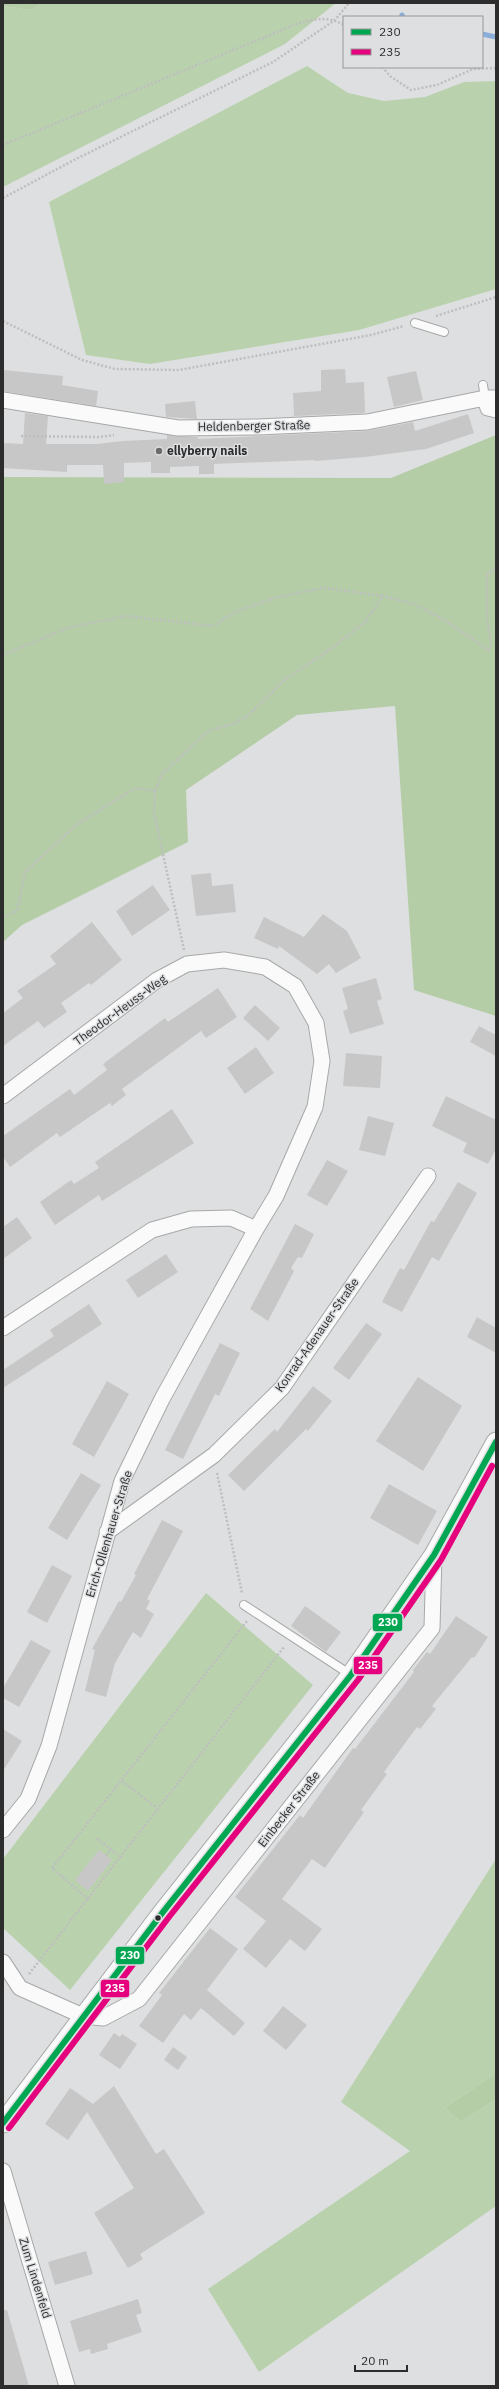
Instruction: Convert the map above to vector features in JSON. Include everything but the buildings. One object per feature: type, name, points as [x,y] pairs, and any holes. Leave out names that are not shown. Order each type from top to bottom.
[{"type":"street","name":"Heldenberger Straße","points":[[3,400],[178,428],[367,422],[488,394],[488,408],[496,410]]},
{"type":"street","name":"Theodor-Heuss-Weg","points":[[3,1096],[157,980],[187,964],[224,960],[265,967],[295,986],[316,1023],[322,1061],[315,1107],[276,1196],[256,1229]]},
{"type":"street","name":"Konrad-Adenauer-Straße","points":[[107,1532],[214,1455],[282,1388],[428,1176]]},
{"type":"street","points":[[3,1328],[152,1230],[191,1219],[231,1218],[256,1229]]},
{"type":"street","name":"Erich-Ollenhauer-Straße","points":[[3,1830],[28,1799],[49,1746],[122,1481],[162,1398],[256,1229]]},
{"type":"street","name":"Einbecker Straße","points":[[3,2123],[83,2016],[351,1675],[434,1556],[491,1464],[496,1442]]},
{"type":"street","name":"Einbecker Straße","points":[[83,2016],[103,2018],[139,1999],[432,1628],[434,1556]]},
{"type":"street","points":[[3,1962],[11,1983],[83,2016]]},
{"type":"street","name":"Zum Lindenfeld","points":[[3,2171],[67,2386]]},
{"type":"lane","points":[[414,323],[444,332]]},
{"type":"lane","points":[[244,1605],[253,1613],[351,1675]]},
{"type":"path","points":[[3,198],[74,160],[273,62],[335,20],[349,3]]},
{"type":"path","points":[[3,145],[299,23],[321,18],[335,20],[343,24]]},
{"type":"path","points":[[383,68],[390,76],[411,90],[438,85],[473,69],[496,68]]},
{"type":"path","points":[[3,321],[82,360],[95,364],[115,369],[179,370],[371,335],[496,297]]},
{"type":"path","points":[[21,436],[99,437],[120,435]]},
{"type":"path","points":[[3,655],[67,628],[125,616],[213,626],[235,612],[277,597],[324,588],[383,596],[414,604],[443,619],[488,650],[491,646],[487,618],[487,575],[496,568]]},
{"type":"path","points":[[187,964],[154,813],[155,791],[162,774],[208,731],[235,723],[249,715],[283,681],[332,648],[365,622],[383,596]]},
{"type":"path","points":[[3,917],[17,911],[25,872],[76,825],[135,788],[155,791]]},
{"type":"path","points":[[214,1455],[244,1605]]},
{"type":"path","points":[[88,1899],[52,1868],[253,1613]]},
{"type":"path","points":[[11,1983],[88,1899],[292,1637]]},
{"type":"path","points":[[122,1781],[158,1809]]},
{"type":"path","points":[[98,1839],[121,1857]]},
{"type":"path","points":[[106,1856],[111,1849]]},
{"type":"green space","points":[[3,3],[42,3],[31,10],[3,6]]},
{"type":"green space","points":[[42,3],[336,3],[285,44],[3,187],[3,6],[31,10]]},
{"type":"green space","points":[[307,66],[348,93],[384,101],[425,97],[464,82],[496,81],[496,289],[359,330],[150,364],[86,355],[49,202]]},
{"type":"green space","points":[[496,435],[496,1016],[414,990],[395,706],[297,715],[186,790],[188,842],[22,925],[3,942],[3,477],[391,478]]},
{"type":"green space","points":[[206,1593],[313,1685],[70,1990],[3,1928],[3,1859]]},
{"type":"green space","points":[[496,1859],[496,2073],[445,2108],[461,2122],[496,2099],[496,2206],[259,2372],[208,2289],[410,2151],[341,2102]]},
{"type":"green space","points":[[496,2073],[496,2099],[461,2122],[445,2108]]},
{"type":"waterway","points":[[483,34],[496,37]]},
{"type":"transit line","name":"230","points":[[3,2123],[163,1912],[351,1675],[434,1555],[496,1442]]},
{"type":"transit line","name":"235","points":[[9,2128],[169,1917],[358,1680],[441,1560],[492,1466]]},
{"type":"place","name":"ellyberry nails","points":[[159,451]]}]
